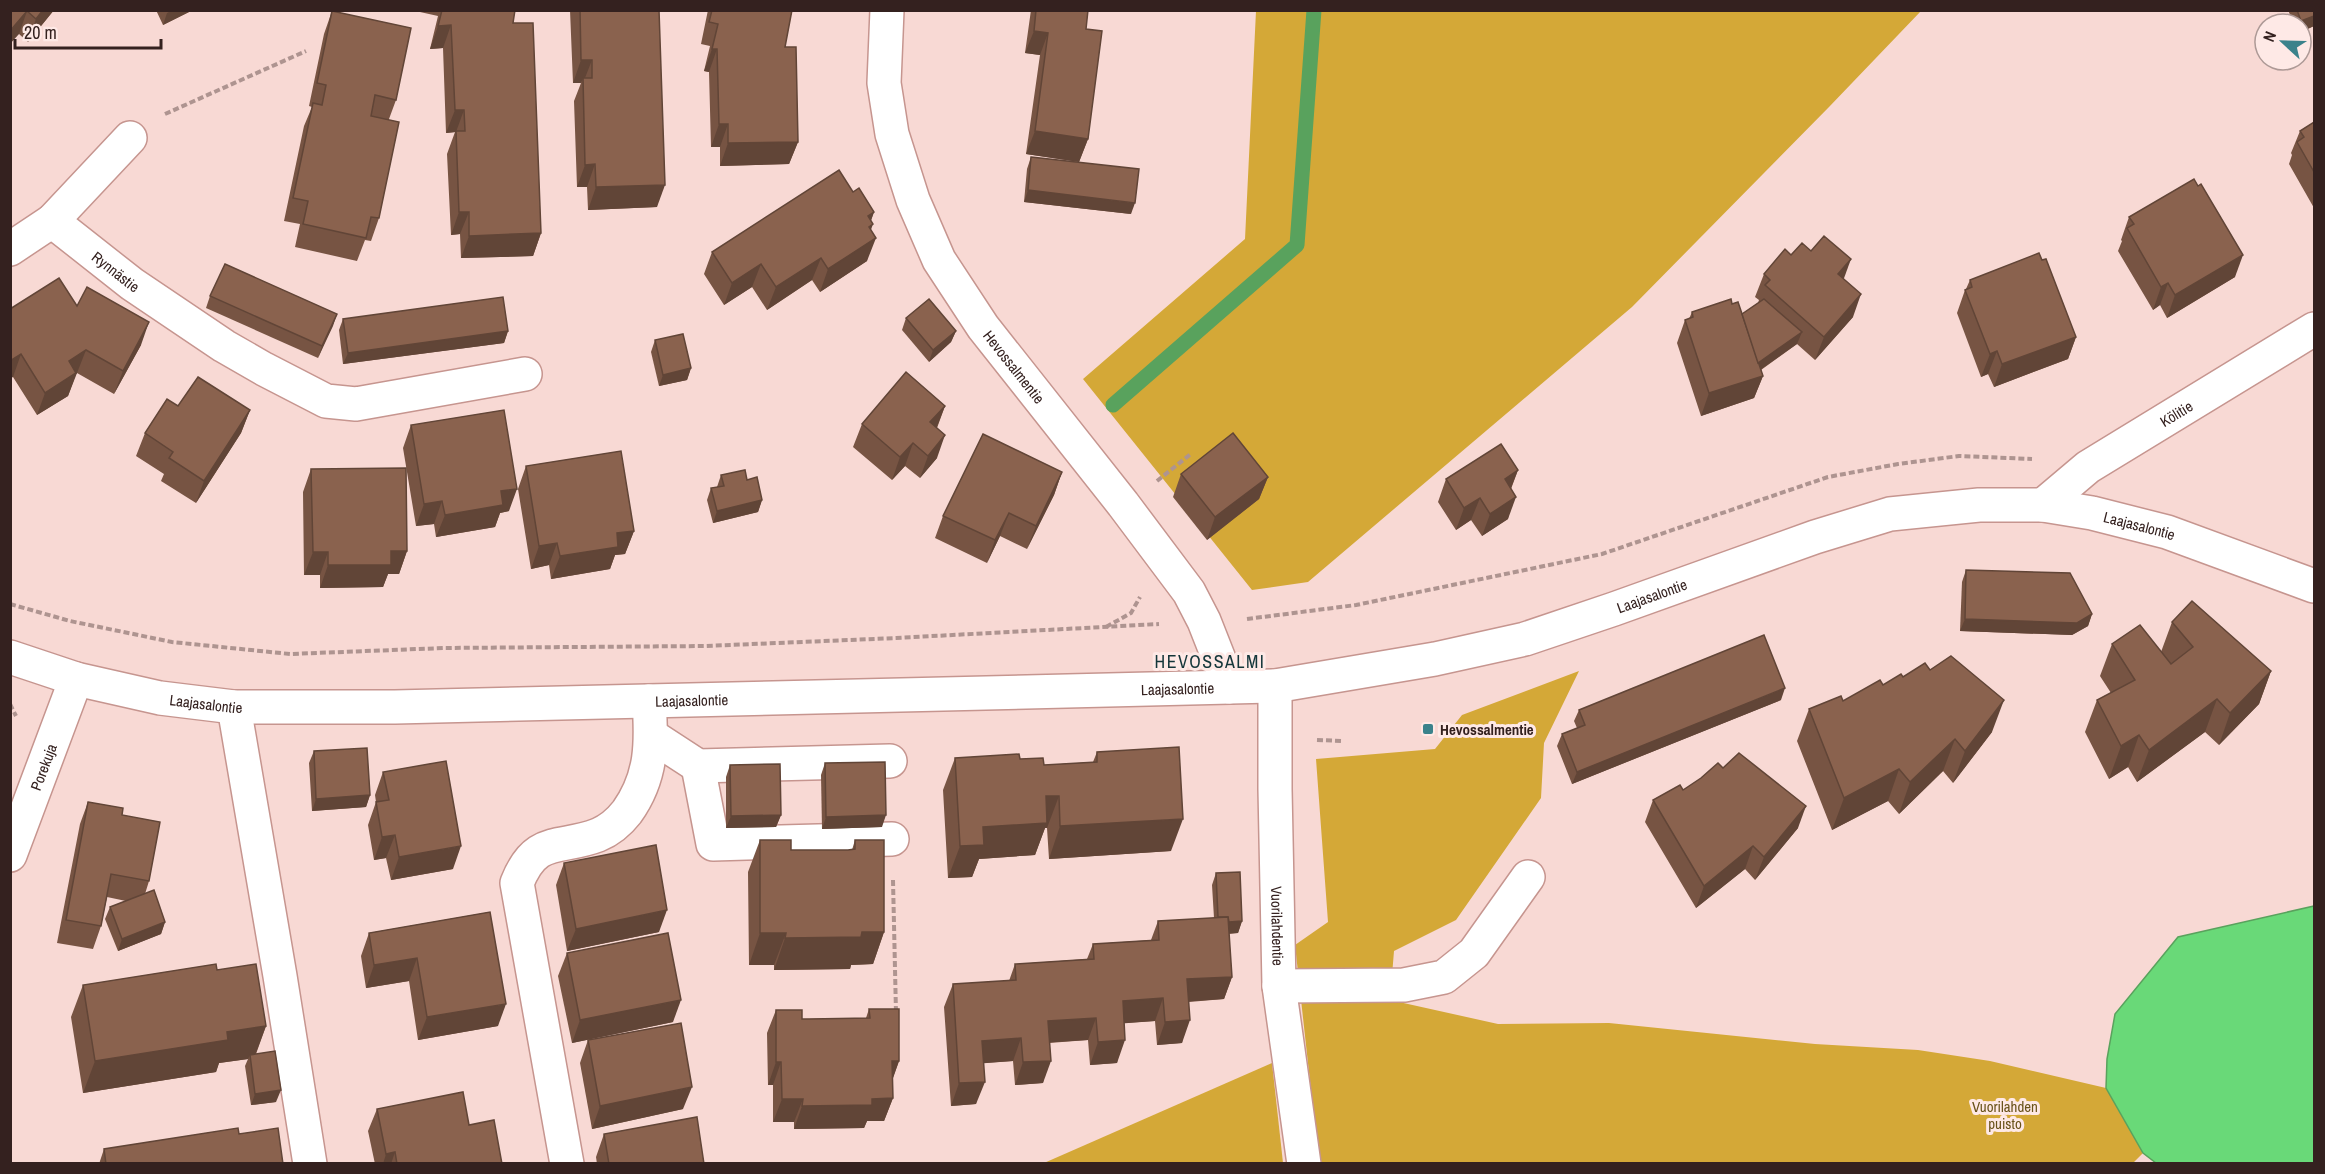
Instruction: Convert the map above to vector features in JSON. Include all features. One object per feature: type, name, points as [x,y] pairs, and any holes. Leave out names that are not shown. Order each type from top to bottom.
[{"type":"main road","name":"Hevossalmentie","points":[[887,10],[884,83],[892,134],[913,200],[939,260],[983,327],[1123,504],[1189,592],[1204,621],[1230,687]]},
{"type":"main road","points":[[10,249],[52,221],[130,138]]},
{"type":"main road","name":"Rynnästie","points":[[52,221],[132,284],[224,346],[326,401],[356,404],[525,374]]},
{"type":"main road","name":"Kölitie","points":[[2043,505],[2088,467],[2314,329]]},
{"type":"main road","name":"Laajasalontie","points":[[10,657],[76,679],[160,698],[234,707],[406,707],[1275,686],[1435,659],[1525,639],[1815,537],[1890,514],[1979,505],[2043,505],[2092,513],[2167,532],[2314,586]]},
{"type":"main road","name":"Porekuja","points":[[10,855],[76,679]]},
{"type":"main road","name":"Vuorilahdentie","points":[[1275,686],[1279,986],[1304,1164]]},
{"type":"main road","points":[[567,1164],[517,883],[524,864],[545,847],[601,834],[620,821],[636,799],[647,774],[652,736],[649,701]]},
{"type":"main road","points":[[234,707],[310,1164]]},
{"type":"main road","points":[[652,736],[698,766],[890,761]]},
{"type":"main road","points":[[698,766],[713,844],[892,839]]},
{"type":"main road","points":[[1279,986],[1404,985],[1444,977],[1474,952],[1528,877]]},
{"type":"path","points":[[130,138],[153,120],[306,51]]},
{"type":"path","points":[[1255,619],[1356,606],[1602,554],[1828,477],[1959,456],[2034,459]]},
{"type":"path","points":[[10,604],[70,621],[172,642],[290,654],[444,648],[706,646],[1160,624]]},
{"type":"path","points":[[892,839],[896,1020]]},
{"type":"green space","points":[[1256,11],[1921,11],[1632,307],[1308,582],[1252,590],[1083,379],[1245,239]]},
{"type":"green space","name":"Vuorilahden puisto","points":[[1579,671],[1544,743],[1541,798],[1456,920],[1394,951],[1390,1000],[1498,1024],[1609,1023],[1815,1044],[1918,1050],[1990,1061],[2106,1088],[2143,1153],[2132,1164],[1319,1163],[1295,945],[1328,922],[1316,759],[1435,749],[1462,715]]},
{"type":"green space","points":[[1272,1063],[1283,1163],[1044,1163]]},
{"type":"shaded area","points":[[2314,906],[2314,1163],[2156,1163],[2143,1153],[2106,1088],[2107,1059],[2115,1014],[2178,937]]},
{"type":"building","points":[[10,10],[43,10],[36,19],[27,11],[10,31]]},
{"type":"building","points":[[442,10],[515,10],[513,23],[533,23],[541,233],[469,236],[469,212],[459,212],[456,131],[465,131],[464,110],[455,110],[451,25],[438,26]]},
{"type":"building","points":[[580,10],[659,10],[665,185],[596,187],[595,164],[585,165],[583,78],[592,78],[592,60],[581,60]]},
{"type":"building","points":[[712,10],[792,10],[785,47],[796,47],[798,142],[728,143],[728,124],[719,124],[717,49],[712,49],[718,24],[709,22]]},
{"type":"building","points":[[1036,10],[1088,10],[1086,29],[1102,31],[1088,139],[1035,131],[1048,33],[1034,31]]},
{"type":"building","points":[[2297,10],[2314,10],[2314,16],[2313,12],[2298,12]]},
{"type":"building","points":[[332,11],[411,28],[396,100],[375,95],[371,116],[399,122],[379,218],[371,217],[366,238],[303,224],[308,201],[293,198],[313,103],[322,105],[326,85],[317,83]]},
{"type":"building","points":[[2314,122],[2314,172],[2297,142],[2304,137],[2300,131]]},
{"type":"building","points":[[1031,157],[1139,169],[1135,203],[1028,190]]},
{"type":"building","points":[[839,170],[853,192],[859,188],[874,212],[868,216],[873,224],[869,227],[876,238],[828,269],[821,258],[776,287],[761,264],[732,283],[712,252]]},
{"type":"building","points":[[2194,179],[2198,186],[2201,184],[2243,255],[2175,295],[2168,283],[2161,287],[2127,228],[2134,224],[2129,217]]},
{"type":"building","points":[[1824,236],[1851,259],[1838,274],[1861,294],[1824,337],[1765,285],[1770,280],[1764,274],[1785,249],[1791,255],[1802,243],[1811,251]]},
{"type":"building","points":[[2039,253],[2042,260],[2046,259],[2076,337],[2002,364],[1997,351],[1990,354],[1965,290],[1972,287],[1970,280]]},
{"type":"building","points":[[225,264],[337,314],[322,346],[210,296]]},
{"type":"building","points":[[59,278],[77,306],[87,287],[149,322],[123,371],[86,350],[69,361],[76,373],[45,393],[21,354],[10,361],[10,309]]},
{"type":"building","points":[[503,297],[508,331],[348,353],[343,319]]},
{"type":"building","points":[[929,299],[956,331],[933,350],[906,318]]},
{"type":"building","points":[[1731,299],[1732,304],[1738,302],[1763,376],[1709,393],[1685,320],[1693,317],[1692,312]]},
{"type":"building","points":[[1764,299],[1802,332],[1758,363],[1742,314]]},
{"type":"building","points":[[683,334],[691,368],[663,375],[655,340]]},
{"type":"building","points":[[906,372],[945,406],[930,422],[945,435],[928,456],[913,443],[900,457],[862,424]]},
{"type":"building","points":[[198,377],[250,410],[204,481],[169,458],[173,452],[145,433],[167,399],[178,406]]},
{"type":"building","points":[[504,410],[517,489],[501,491],[503,505],[445,515],[442,501],[424,504],[411,425]]},
{"type":"building","points":[[1233,433],[1268,477],[1215,517],[1181,474]]},
{"type":"building","points":[[983,434],[1062,472],[1036,526],[1009,513],[995,540],[943,516]]},
{"type":"building","points":[[1501,444],[1518,470],[1505,479],[1516,497],[1490,514],[1480,498],[1464,508],[1446,479]]},
{"type":"building","points":[[621,451],[634,531],[617,533],[618,547],[560,556],[557,543],[539,546],[526,466]]},
{"type":"building","points":[[406,468],[407,551],[391,551],[391,565],[328,565],[328,552],[313,552],[311,469]]},
{"type":"building","points":[[745,470],[747,480],[757,477],[762,500],[717,511],[711,488],[724,486],[721,475]]},
{"type":"building","points":[[1966,570],[2070,573],[2092,614],[2077,623],[1965,619]]},
{"type":"building","points":[[2192,601],[2271,671],[2230,713],[2217,699],[2149,750],[2139,735],[2121,746],[2097,700],[2135,680],[2112,644],[2140,625],[2171,664],[2193,647],[2172,622]]},
{"type":"building","points":[[1764,635],[1785,688],[1577,772],[1562,734],[1585,725],[1579,710]]},
{"type":"building","points":[[1951,656],[2004,700],[1965,751],[1955,739],[1910,782],[1899,769],[1844,798],[1809,709],[1841,696],[1843,701],[1880,680],[1883,685],[1901,674],[1903,677],[1925,663],[1930,670]]},
{"type":"building","points":[[1179,747],[1183,819],[1060,826],[1059,796],[1046,796],[1047,823],[983,827],[984,845],[960,846],[955,758],[1019,754],[1020,759],[1043,758],[1044,765],[1097,762],[1097,752]]},
{"type":"building","points":[[367,748],[370,795],[316,799],[314,751]]},
{"type":"building","points":[[1739,753],[1806,806],[1764,857],[1753,846],[1704,886],[1653,800],[1680,785],[1683,790],[1718,763],[1723,768]]},
{"type":"building","points":[[446,761],[461,846],[399,857],[395,835],[382,837],[376,802],[389,800],[383,772]]},
{"type":"building","points":[[885,762],[886,815],[826,817],[825,763]]},
{"type":"building","points":[[780,764],[781,815],[731,816],[730,765]]},
{"type":"building","points":[[88,802],[123,808],[122,815],[160,822],[149,881],[111,874],[101,926],[66,920]]},
{"type":"building","points":[[760,840],[791,840],[791,850],[848,850],[855,849],[855,840],[884,840],[884,932],[862,932],[861,937],[785,938],[786,933],[760,933]]},
{"type":"building","points":[[656,845],[667,910],[576,929],[564,863]]},
{"type":"building","points":[[1240,872],[1242,921],[1229,922],[1228,917],[1218,917],[1216,873]]},
{"type":"building","points":[[154,890],[165,922],[122,939],[110,907]]},
{"type":"building","points":[[490,912],[506,1004],[427,1017],[417,958],[374,965],[369,933]]},
{"type":"building","points":[[1228,917],[1232,977],[1187,979],[1190,1020],[1165,1022],[1163,998],[1123,1001],[1125,1040],[1098,1042],[1096,1018],[1048,1021],[1051,1061],[1023,1062],[1021,1038],[982,1041],[985,1082],[959,1083],[953,984],[1016,980],[1015,964],[1094,959],[1093,944],[1159,940],[1158,921]]},
{"type":"building","points":[[668,933],[681,1000],[580,1020],[567,953]]},
{"type":"building","points":[[216,964],[217,970],[256,964],[266,1026],[227,1032],[228,1040],[95,1061],[83,985]]},
{"type":"building","points":[[869,1009],[899,1009],[899,1061],[892,1061],[893,1098],[872,1099],[872,1105],[802,1106],[803,1099],[782,1099],[781,1062],[776,1062],[776,1010],[802,1010],[802,1019],[809,1019],[870,1018]]},
{"type":"building","points":[[681,1023],[692,1087],[600,1106],[588,1040]]},
{"type":"building","points":[[275,1051],[281,1090],[255,1094],[250,1055]]},
{"type":"building","points":[[463,1092],[469,1125],[494,1120],[502,1164],[397,1164],[395,1152],[386,1154],[377,1109]]},
{"type":"building","points":[[697,1117],[704,1164],[609,1164],[604,1134]]},
{"type":"building","points":[[238,1128],[239,1134],[278,1128],[283,1164],[106,1164],[104,1149]]},
{"type":"waterway","points":[[1113,405],[1297,245],[1314,10]]},
{"type":"place","name":"Hevossalmentie","points":[[1428,729]]},
{"type":"district","name":"HEVOSSALMI","points":[[1210,661]]}]
